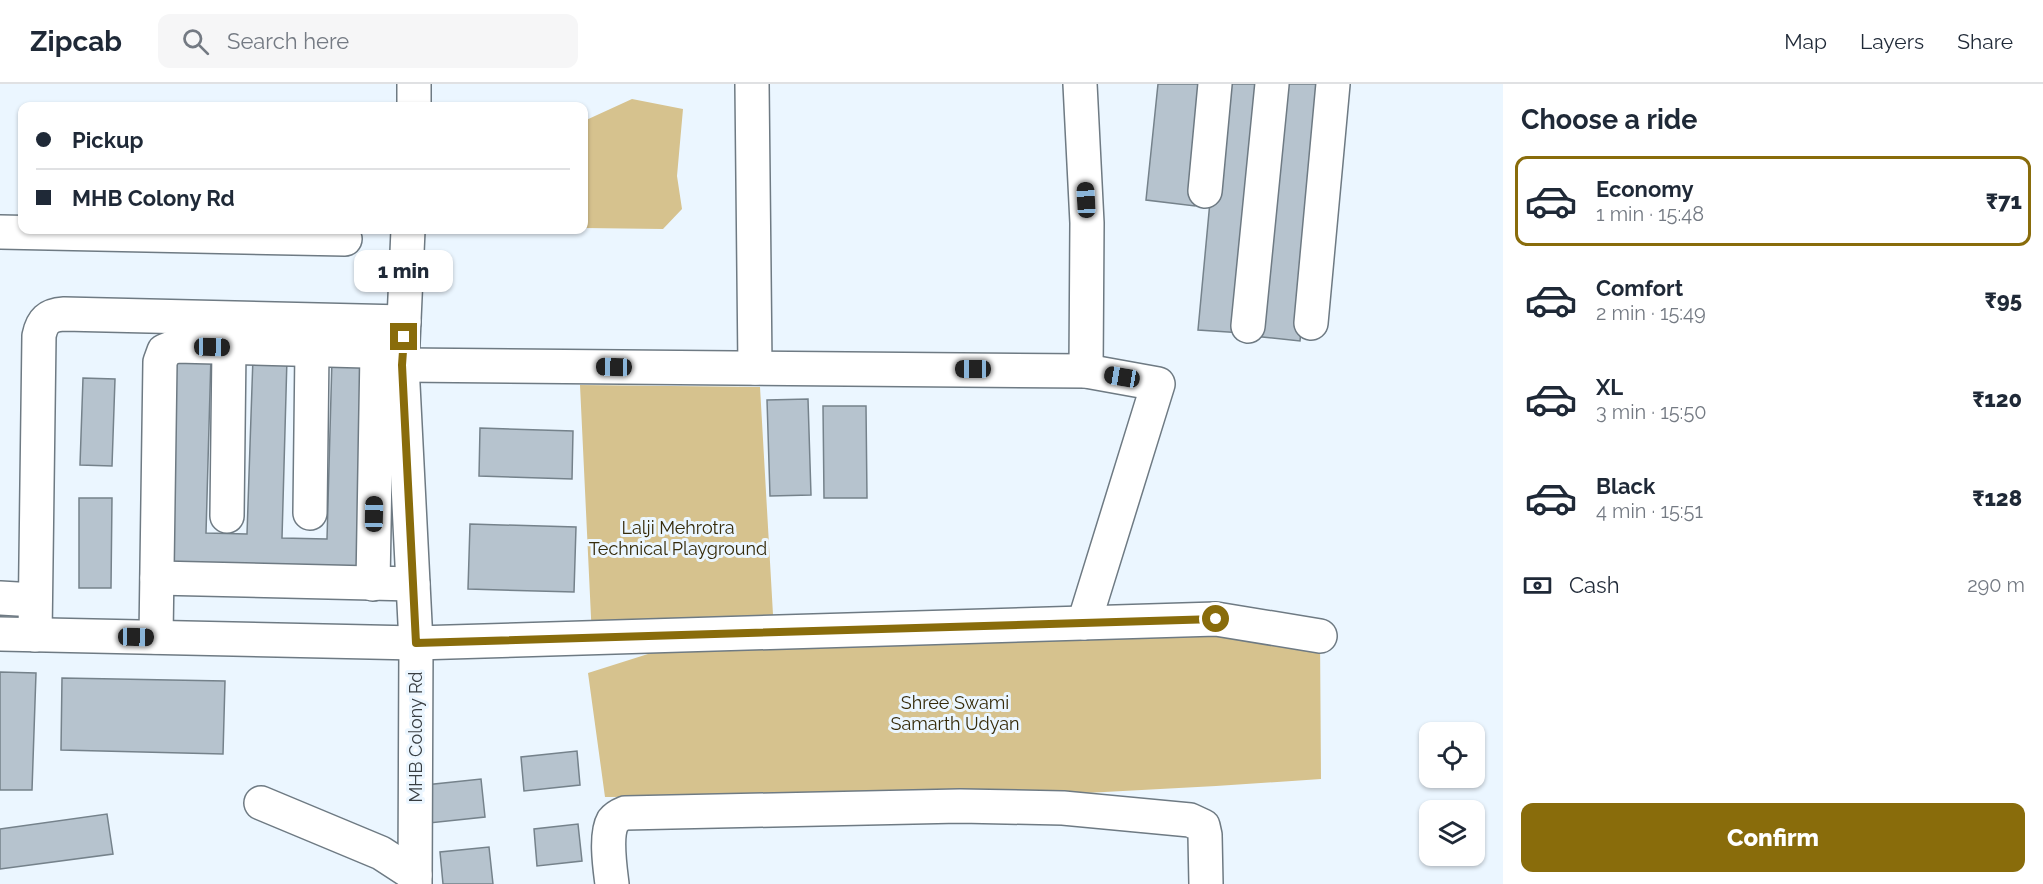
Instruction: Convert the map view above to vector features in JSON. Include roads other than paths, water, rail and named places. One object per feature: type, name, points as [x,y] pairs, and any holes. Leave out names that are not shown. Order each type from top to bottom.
[{"type":"street","points":[[414,84],[414,102]]},
{"type":"street","points":[[752,84],[755,368]]},
{"type":"street","points":[[1080,84],[1087,223],[1086,371]]},
{"type":"street","points":[[1205,190],[1215,84]]},
{"type":"street","points":[[1248,326],[1272,84]]},
{"type":"street","points":[[1311,323],[1333,84]]},
{"type":"street","points":[[0,232],[18,232]]},
{"type":"street","points":[[99,234],[345,239]]},
{"type":"street","name":"MHB Colony Rd","points":[[408,234],[397,348],[416,643],[415,879]]},
{"type":"street","points":[[34,635],[39,336],[40,327],[45,320],[54,315],[397,348],[755,368],[1086,371],[1158,384],[1084,623]]},
{"type":"street","points":[[156,637],[161,356],[169,348],[176,346],[312,350],[397,348]]},
{"type":"street","points":[[226,516],[229,347]]},
{"type":"street","points":[[373,584],[397,348]]},
{"type":"street","points":[[310,513],[312,350]]},
{"type":"street","points":[[157,579],[413,584]]},
{"type":"street","points":[[0,598],[35,600]]},
{"type":"street","points":[[0,634],[416,643],[1216,619],[1320,636]]},
{"type":"street","points":[[261,803],[381,853],[415,879]]},
{"type":"street","points":[[612,884],[609,834],[612,822],[616,817],[625,813],[960,806],[1064,808],[1190,820],[1203,826],[1206,884]]},
{"type":"park label","name":"Lalji Mehrotra Technical Playground","points":[[678,537]]},
{"type":"park label","name":"Shree Swami Samarth Udyan","points":[[955,712]]}]
